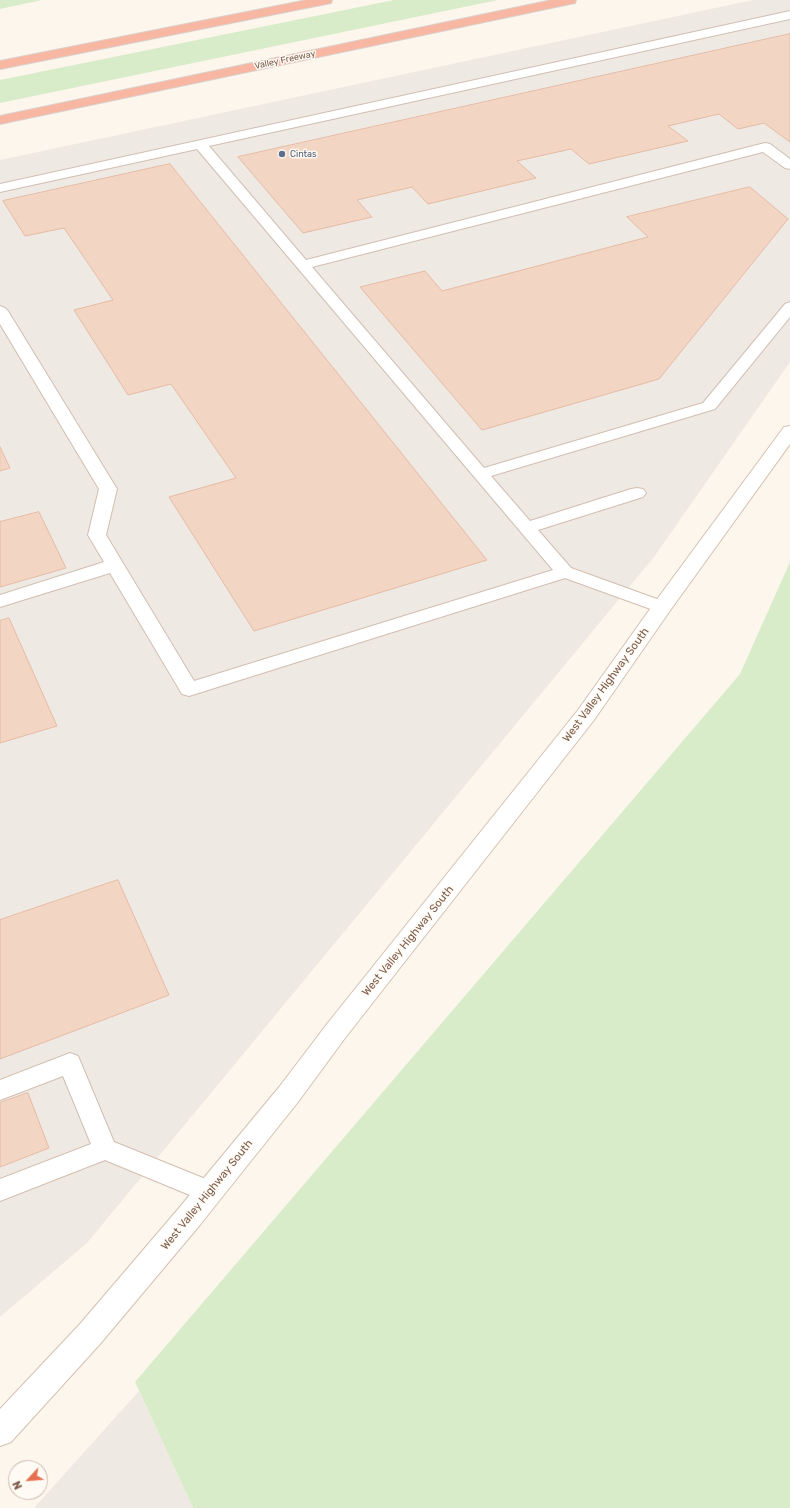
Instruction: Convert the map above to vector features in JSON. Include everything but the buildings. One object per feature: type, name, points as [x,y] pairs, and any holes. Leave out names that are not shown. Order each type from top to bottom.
[{"type":"highway","points":[[0,65],[326,0]]},
{"type":"highway","name":"Valley Freeway","points":[[0,120],[570,0]]},
{"type":"main road","name":"West Valley Highway South","points":[[0,1431],[90,1334],[209,1192],[586,715],[790,430]]},
{"type":"lane","points":[[0,188],[790,15]]},
{"type":"lane","points":[[200,144],[565,572],[662,607]]},
{"type":"lane","points":[[303,265],[765,147],[790,166]]},
{"type":"lane","points":[[480,474],[709,406],[790,307]]},
{"type":"lane","points":[[0,311],[108,489],[97,534],[188,690],[565,572]]},
{"type":"lane","points":[[526,528],[637,493]]},
{"type":"lane","points":[[0,601],[115,565]]},
{"type":"lane","points":[[0,1090],[70,1063],[105,1149]]},
{"type":"lane","points":[[0,1190],[105,1149],[209,1192]]},
{"type":"shaded area","points":[[753,0],[790,0],[790,362],[654,557],[87,1243],[0,1317],[0,160]]},
{"type":"shaded area","points":[[139,1391],[193,1508],[34,1508],[41,1500],[48,1500],[48,1492]]},
{"type":"green space","points":[[0,0],[42,0],[0,9]]},
{"type":"green space","points":[[394,0],[498,0],[0,103],[0,80]]},
{"type":"green space","points":[[790,562],[790,1508],[193,1508],[135,1382],[740,674]]},
{"type":"place","name":"Cintas","points":[[282,154]]}]
